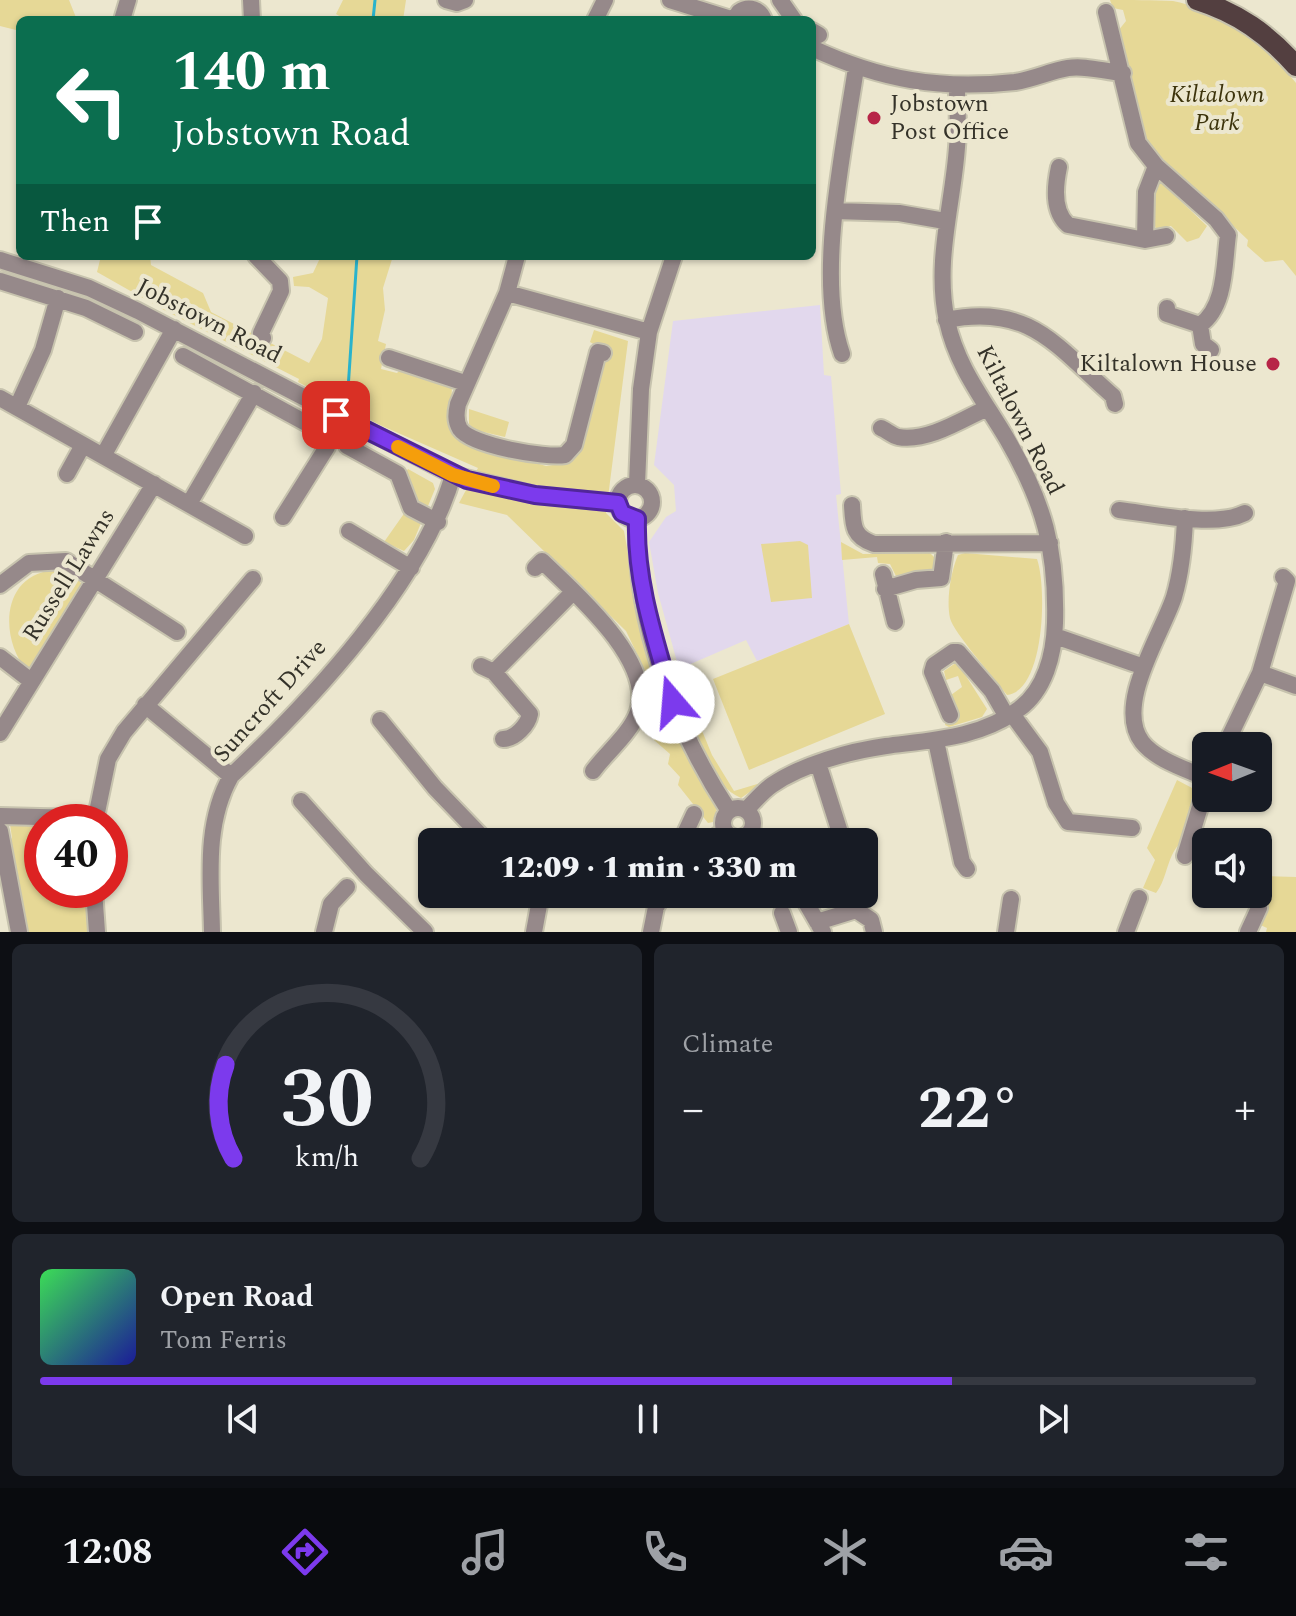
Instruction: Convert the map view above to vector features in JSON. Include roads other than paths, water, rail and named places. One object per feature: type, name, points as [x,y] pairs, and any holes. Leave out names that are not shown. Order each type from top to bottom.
[{"type":"main road","points":[[1197,0],[1242,18],[1278,46],[1296,66]]},
{"type":"street","points":[[446,0],[457,3],[465,0]]},
{"type":"street","points":[[670,0],[721,16]]},
{"type":"street","points":[[737,16],[742,10],[759,10]]},
{"type":"street","points":[[1106,12],[1138,143],[1156,166],[1216,219],[1228,235],[1219,299],[1210,318],[1200,325]]},
{"type":"street","points":[[816,39],[856,68],[920,83],[957,86],[1035,79],[1069,67],[1123,73]]},
{"type":"street","points":[[842,354],[833,287],[835,211],[856,68]]},
{"type":"street","name":"Kiltalown Road","points":[[746,810],[772,785],[818,763],[883,746],[936,741],[1010,716],[1030,701],[1047,672],[1055,636],[1056,574],[1050,543],[1027,474],[985,409],[960,361],[946,320],[942,266],[945,221],[958,144],[957,86]]},
{"type":"street","points":[[1145,240],[1146,192],[1156,166]]},
{"type":"street","points":[[1059,167],[1056,202],[1062,220],[1068,225],[1145,240],[1166,236]]},
{"type":"street","points":[[835,211],[899,213],[945,221]]},
{"type":"street","name":"Jobstown Road","points":[[0,260],[89,288],[453,475],[535,495],[618,503]]},
{"type":"street","points":[[260,260],[280,281],[281,291],[261,333],[263,338]]},
{"type":"street","points":[[516,260],[507,293],[465,383],[456,417],[465,434],[544,457],[565,455],[574,445],[598,352],[603,353]]},
{"type":"street","points":[[637,484],[640,401],[649,332],[673,260]]},
{"type":"street","points":[[0,281],[58,298],[135,332]]},
{"type":"street","points":[[507,293],[649,332]]},
{"type":"street","points":[[17,407],[43,350],[58,298]]},
{"type":"street","points":[[1167,308],[1167,314],[1200,325]]},
{"type":"street","points":[[946,320],[964,317],[1024,321],[1113,396],[1115,404]]},
{"type":"street","points":[[1200,325],[1203,344],[1211,350]]},
{"type":"street","points":[[103,456],[174,329]]},
{"type":"street","points":[[183,356],[328,435],[327,447],[283,517]]},
{"type":"street","points":[[389,358],[465,383]]},
{"type":"street","points":[[189,504],[254,393]]},
{"type":"street","points":[[0,398],[245,536]]},
{"type":"street","points":[[881,428],[897,437],[929,433],[946,429],[985,409]]},
{"type":"street","points":[[67,474],[83,445]]},
{"type":"street","points":[[347,446],[398,474],[411,508],[438,522]]},
{"type":"street","name":"Suncroft Drive","points":[[212,932],[214,813],[231,776],[348,651],[411,568],[438,522],[453,475]]},
{"type":"street","name":"Russell Lawns","points":[[0,733],[154,484]]},
{"type":"street","points":[[637,484],[647,489],[653,504],[647,514],[637,519],[622,513],[618,503],[625,487],[637,484]]},
{"type":"street","points":[[852,505],[853,529],[860,539],[874,544],[1050,543]]},
{"type":"street","points":[[1119,510],[1185,518],[1230,519],[1245,513]]},
{"type":"street","points":[[1185,518],[1184,556],[1173,599],[1144,667],[1133,719],[1142,741],[1159,755],[1192,771]]},
{"type":"street","points":[[637,519],[637,554],[653,642],[679,723],[700,767],[729,811]]},
{"type":"street","points":[[349,531],[411,568]]},
{"type":"street","points":[[895,622],[884,581],[941,578],[946,542]]},
{"type":"street","points":[[0,585],[29,563],[66,561],[177,632]]},
{"type":"street","points":[[535,568],[542,561],[596,614],[625,653],[638,684],[638,713],[593,771]]},
{"type":"street","points":[[1232,732],[1260,673],[1287,581],[1283,577]]},
{"type":"street","points":[[93,804],[108,759],[145,705],[253,579]]},
{"type":"street","points":[[503,739],[516,733],[528,721],[530,714],[526,705],[487,669],[573,592]]},
{"type":"street","points":[[1055,636],[1144,667]]},
{"type":"street","points":[[625,653],[653,642]]},
{"type":"street","points":[[950,715],[934,665],[958,652],[1040,752],[1056,803],[1068,822],[1132,828]]},
{"type":"street","points":[[0,657],[7,666],[31,681]]},
{"type":"street","points":[[1260,673],[1296,686]]},
{"type":"street","points":[[939,688],[956,682]]},
{"type":"street","points":[[145,705],[231,776]]},
{"type":"street","points":[[380,720],[435,788],[474,828]]},
{"type":"street","points":[[936,741],[962,862],[967,869]]},
{"type":"street","points":[[818,763],[839,828]]},
{"type":"street","points":[[301,801],[366,874],[425,932]]},
{"type":"street","points":[[724,828],[723,818],[729,811],[746,810],[754,828]]},
{"type":"street","points":[[1185,856],[1198,812]]},
{"type":"street","points":[[688,828],[694,814]]},
{"type":"street","points":[[0,816],[24,817]]},
{"type":"street","points":[[0,831],[19,932]]},
{"type":"street","points":[[324,932],[331,904],[347,887]]},
{"type":"street","points":[[1126,932],[1139,898]]},
{"type":"street","points":[[1006,932],[1011,899]]},
{"type":"street","points":[[95,908],[97,932]]},
{"type":"street","points":[[534,932],[538,908]]},
{"type":"street","points":[[651,932],[656,908]]},
{"type":"street","points":[[809,908],[820,927],[856,910],[871,920],[874,932]]},
{"type":"street","points":[[1248,932],[1259,908]]},
{"type":"street","points":[[782,913],[789,932]]},
{"type":"waterway","points":[[373,16],[375,0]]},
{"type":"waterway","points":[[347,404],[357,260]]},
{"type":"place","name":"Jobstown Post Office","points":[[874,118]]},
{"type":"place","name":"Kiltalown House","points":[[1273,364]]},
{"type":"park label","name":"Kiltalown Park","points":[[1217,109]]}]
